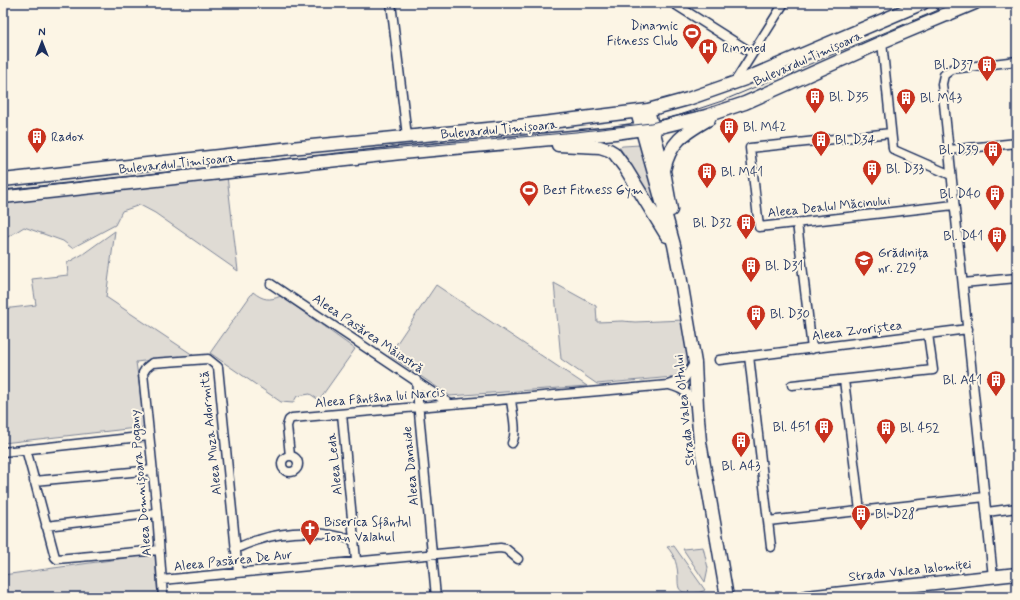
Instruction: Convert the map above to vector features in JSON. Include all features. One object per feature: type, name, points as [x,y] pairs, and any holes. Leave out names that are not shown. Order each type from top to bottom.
[{"type":"main road","name":"Bulevardul Timișoara","points":[[3,180],[642,111],[688,99],[734,83],[923,3]]},
{"type":"main road","points":[[942,3],[948,15]]},
{"type":"main road","name":"Bulevardul Timișoara","points":[[3,197],[385,155],[577,137],[647,129],[686,122],[745,102],[975,3]]},
{"type":"main road","points":[[664,171],[670,151],[679,139],[700,124],[725,110]]},
{"type":"main road","name":"Strada Valea Oltului","points":[[642,111],[674,245],[695,363],[701,449],[727,597]]},
{"type":"main road","points":[[574,119],[577,137]]},
{"type":"main road","name":"Strada Valea Oltului","points":[[647,129],[664,171],[671,211],[674,245]]},
{"type":"main road","points":[[517,143],[592,146],[609,150],[618,157],[674,245]]},
{"type":"main road","points":[[46,175],[48,192]]},
{"type":"main road","name":"Strada Valea Ialomiței","points":[[806,597],[1017,574]]},
{"type":"street","points":[[391,3],[407,136]]},
{"type":"street","points":[[673,3],[752,53]]},
{"type":"street","points":[[734,83],[784,3]]},
{"type":"street","points":[[882,42],[892,146],[896,151],[951,175]]},
{"type":"street","points":[[993,576],[942,84],[944,75],[952,69],[1017,61]]},
{"type":"street","name":"Aleea Dealul Măcinului","points":[[891,133],[750,148],[759,226],[954,205]]},
{"type":"street","points":[[949,150],[1017,143]]},
{"type":"street","points":[[796,222],[812,348]]},
{"type":"street","points":[[963,283],[1017,278]]},
{"type":"street","name":"Aleea Pasărea Măiastră","points":[[271,284],[450,404]]},
{"type":"street","name":"Aleea Zvoriștea","points":[[720,360],[968,329]]},
{"type":"street","points":[[792,385],[933,370],[928,334]]},
{"type":"street","points":[[749,356],[771,547]]},
{"type":"street","name":"Aleea Muza Adormită","points":[[146,368],[152,363],[208,359],[218,367],[238,572]]},
{"type":"street","name":"Aleea Fântâna lui Narcis","points":[[290,456],[287,426],[289,420],[292,418],[668,385],[684,379],[695,363]]},
{"type":"street","name":"Aleea Domnișoara Pogany","points":[[146,368],[143,373],[157,514],[163,597]]},
{"type":"street","name":"Aleea Danaide","points":[[416,380],[436,597]]},
{"type":"street","points":[[844,380],[860,511]]},
{"type":"street","name":"Aleea Fântâna lui Narcis","points":[[668,385],[684,390],[690,395],[697,407]]},
{"type":"street","points":[[511,399],[514,431],[512,443]]},
{"type":"street","name":"Aleea Leda","points":[[342,414],[356,560]]},
{"type":"street","points":[[3,452],[149,436]]},
{"type":"street","points":[[26,449],[56,559],[159,550]]},
{"type":"street","points":[[34,481],[152,470]]},
{"type":"street","points":[[768,521],[985,497]]},
{"type":"street","points":[[987,512],[1017,508]]},
{"type":"street","points":[[46,526],[157,514]]},
{"type":"street","name":"Aleea Pasărea De Aur","points":[[235,549],[257,540],[280,534],[295,533],[327,534],[355,541]]},
{"type":"street","name":"Aleea Pasărea De Aur","points":[[162,580],[356,560],[500,548],[506,549],[518,559]]},
{"type":"shaded area","points":[[640,145],[656,205],[655,206],[619,147]]},
{"type":"shaded area","points":[[227,176],[238,271],[155,213],[140,205],[122,211],[115,225],[72,248],[63,241],[24,227],[3,240],[3,202]]},
{"type":"shaded area","points":[[115,231],[106,297],[193,355],[136,362],[145,427],[3,443],[3,309],[36,305],[32,279],[68,275],[67,263],[83,254]]},
{"type":"shaded area","points":[[554,283],[596,306],[597,322],[684,320],[690,361],[686,370],[673,377],[597,384],[561,359]]},
{"type":"shaded area","points":[[436,285],[587,386],[450,396],[389,355]]},
{"type":"shaded area","points":[[253,292],[266,299],[273,299],[281,296],[355,349],[319,400],[310,394],[297,396],[293,403],[281,402],[210,353]]},
{"type":"shaded area","points":[[674,546],[705,590],[699,593],[691,594],[681,591],[678,584],[676,562],[667,547]]},
{"type":"shaded area","points":[[703,547],[708,568],[705,582],[683,549]]},
{"type":"shaded area","points":[[155,554],[158,597],[3,597],[3,575]]},
{"type":"tram line","points":[[3,191],[292,158],[576,132],[651,123],[722,101],[955,3]]},
{"type":"place","name":"Dinamic Fitness Club","points":[[692,50]]},
{"type":"place","name":"Rinmed","points":[[708,65]]},
{"type":"place","name":"Bl. D37","points":[[987,82]]},
{"type":"place","name":"Bl. D35","points":[[815,114]]},
{"type":"place","name":"Bl. M43","points":[[906,115]]},
{"type":"place","name":"Bl. M42","points":[[729,144]]},
{"type":"place","name":"Radox","points":[[37,154]]},
{"type":"place","name":"Bl. D34","points":[[821,157]]},
{"type":"place","name":"Bl. D39","points":[[993,167]]},
{"type":"place","name":"Bl. D33","points":[[872,186]]},
{"type":"place","name":"Bl. M41","points":[[707,189]]},
{"type":"place","name":"Best Fitness Gym","points":[[529,207]]},
{"type":"place","name":"Bl. D40","points":[[995,211]]},
{"type":"place","name":"Bl. D32","points":[[746,240]]},
{"type":"place","name":"Bl. D41","points":[[997,253]]},
{"type":"place","name":"Grădinița nr. 229","points":[[864,277]]},
{"type":"place","name":"Bl. D31","points":[[751,283]]},
{"type":"place","name":"Bl. D30","points":[[756,331]]},
{"type":"place","name":"Bl. A41","points":[[996,397]]},
{"type":"place","name":"Bl. 451","points":[[824,444]]},
{"type":"place","name":"Bl. 452","points":[[886,445]]},
{"type":"place","name":"Bl. A43","points":[[741,458]]},
{"type":"place","name":"Bl. D28","points":[[861,531]]},
{"type":"place","name":"Biserica Sfântul Ioan Valahul","points":[[310,546]]}]
